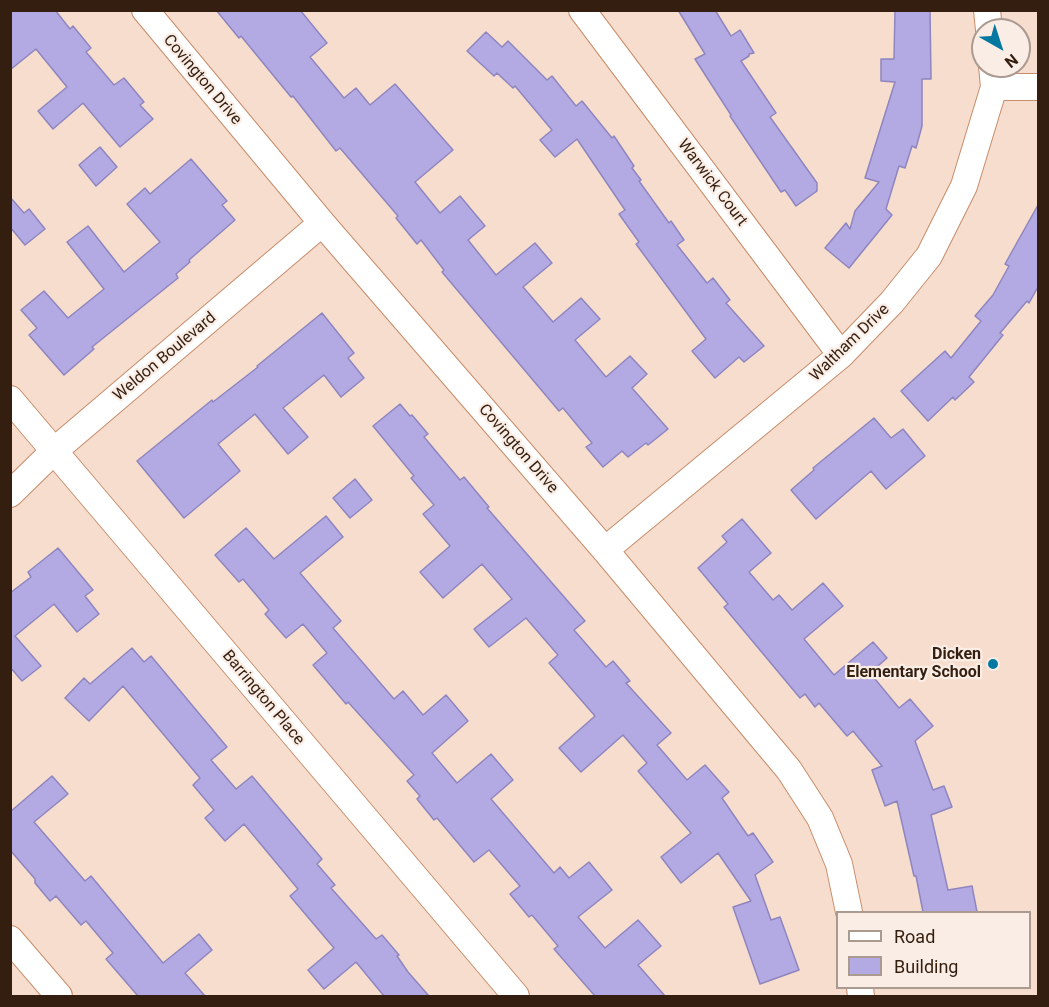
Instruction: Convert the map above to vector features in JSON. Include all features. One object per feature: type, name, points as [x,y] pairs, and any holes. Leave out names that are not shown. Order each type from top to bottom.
[{"type":"street","name":"Covington Drive","points":[[145,10],[322,223],[605,550],[789,770],[820,818],[839,864],[849,911]]},
{"type":"street","name":"Warwick Court","points":[[582,10],[841,355]]},
{"type":"street","name":"Waltham Drive","points":[[605,550],[841,355],[892,302],[929,256],[964,186],[992,78]]},
{"type":"street","points":[[1001,78],[1038,87]]},
{"type":"street","name":"Weldon Boulevard","points":[[10,494],[54,451],[322,223]]},
{"type":"street","name":"Barrington Place","points":[[10,399],[516,996]]},
{"type":"street","points":[[10,939],[59,996]]},
{"type":"building","points":[[10,10],[55,10],[70,29],[73,26],[91,48],[86,52],[114,85],[124,78],[144,102],[140,105],[153,119],[120,147],[83,103],[53,129],[38,111],[67,87],[36,49],[10,70]]},
{"type":"building","points":[[216,10],[300,10],[327,43],[310,57],[344,98],[356,88],[370,105],[395,84],[453,150],[415,182],[440,213],[460,196],[485,226],[468,240],[496,275],[535,243],[552,263],[523,287],[553,322],[581,298],[600,319],[575,340],[606,377],[630,356],[647,374],[632,388],[668,429],[628,457],[622,451],[603,467],[586,447],[592,443],[563,408],[559,411],[442,272],[444,270],[421,240],[417,244],[396,218],[398,216],[340,148],[336,151],[293,96],[291,97],[241,36],[239,38]]},
{"type":"building","points":[[678,10],[715,10],[731,36],[740,30],[754,53],[741,61],[776,113],[770,117],[817,183],[817,191],[796,206],[785,190],[781,192],[695,59],[705,54]]},
{"type":"building","points":[[895,10],[930,10],[931,79],[922,79],[922,126],[916,148],[912,146],[905,168],[899,166],[886,209],[892,215],[849,268],[825,248],[846,223],[850,229],[855,211],[879,182],[865,178],[895,82],[881,81],[881,59],[894,59]]},
{"type":"building","points":[[486,32],[502,47],[508,41],[547,80],[552,76],[576,106],[582,101],[612,138],[614,136],[634,166],[632,168],[641,180],[639,181],[684,240],[677,245],[707,283],[713,278],[730,300],[726,303],[764,346],[744,362],[739,357],[715,378],[692,351],[706,339],[636,244],[639,242],[619,214],[625,210],[577,139],[555,157],[540,140],[552,130],[515,86],[513,88],[497,73],[494,76],[467,51]]},
{"type":"building","points":[[100,147],[117,167],[96,186],[79,165]]},
{"type":"building","points":[[191,159],[227,201],[222,205],[235,220],[189,260],[190,262],[176,274],[178,278],[92,347],[94,349],[64,375],[29,335],[37,328],[21,310],[44,291],[68,318],[104,289],[67,242],[88,226],[124,272],[160,242],[127,204],[145,188],[150,194]]},
{"type":"building","points":[[10,197],[24,213],[29,209],[45,229],[25,245],[10,227]]},
{"type":"building","points":[[1038,205],[1038,287],[1029,303],[1027,301],[1000,333],[1003,335],[969,377],[974,382],[955,400],[953,397],[928,421],[901,391],[945,351],[951,358],[981,321],[975,316],[993,295],[1009,266],[1005,264]]},
{"type":"building","points":[[322,313],[354,353],[348,358],[364,378],[341,397],[324,375],[283,408],[308,437],[288,454],[255,414],[218,444],[240,471],[184,518],[137,461],[212,400],[213,402],[258,367]]},
{"type":"building","points":[[400,404],[428,434],[424,437],[460,480],[464,477],[489,507],[487,508],[585,621],[574,630],[606,667],[613,661],[630,681],[626,683],[671,733],[657,745],[687,780],[705,765],[729,792],[722,798],[748,836],[753,833],[773,862],[755,875],[771,920],[780,917],[799,970],[760,984],[733,907],[751,901],[718,853],[681,883],[661,857],[691,833],[638,771],[647,763],[623,735],[581,772],[559,748],[595,716],[549,663],[558,655],[526,618],[489,647],[474,629],[512,599],[482,564],[443,598],[420,572],[450,546],[423,514],[434,505],[411,478],[414,476],[373,426]]},
{"type":"building","points":[[874,418],[891,438],[903,429],[925,456],[886,489],[871,471],[816,519],[791,490],[814,470],[813,468]]},
{"type":"building","points":[[355,479],[372,500],[350,518],[333,498]]},
{"type":"building","points":[[326,516],[343,537],[300,573],[341,621],[333,628],[394,699],[403,691],[423,715],[446,695],[468,721],[432,753],[457,783],[491,754],[513,780],[491,799],[554,873],[560,867],[569,878],[589,862],[612,890],[578,917],[605,948],[638,920],[661,946],[638,965],[665,996],[595,996],[554,949],[558,946],[532,915],[529,917],[510,894],[520,886],[489,850],[474,862],[437,818],[434,820],[417,799],[420,796],[407,781],[414,775],[348,702],[346,704],[313,665],[327,653],[303,624],[286,638],[265,614],[269,610],[243,579],[239,582],[215,555],[246,528],[274,559]]},
{"type":"building","points":[[742,519],[771,553],[749,572],[773,600],[779,595],[792,610],[823,583],[843,606],[804,639],[834,675],[873,642],[887,658],[870,673],[899,708],[910,699],[933,726],[915,741],[933,790],[944,786],[952,807],[931,815],[948,890],[972,886],[977,911],[923,911],[897,801],[885,806],[872,770],[882,766],[853,731],[847,736],[819,703],[815,707],[805,694],[800,698],[724,607],[728,604],[698,568],[727,542],[722,536]]},
{"type":"building","points":[[58,548],[93,590],[85,596],[99,614],[77,632],[54,604],[15,636],[41,666],[22,681],[10,667],[10,593],[31,577],[28,572]]},
{"type":"building","points":[[132,648],[144,662],[151,656],[227,747],[211,760],[236,789],[252,776],[322,859],[317,864],[335,885],[331,888],[376,939],[382,935],[399,955],[397,956],[408,972],[429,996],[384,996],[356,962],[324,989],[308,970],[334,948],[290,896],[298,889],[244,824],[225,841],[205,818],[214,810],[193,785],[200,778],[123,686],[89,721],[65,698],[84,678],[90,684]]},
{"type":"building","points":[[52,776],[68,794],[34,822],[85,881],[91,876],[163,963],[199,934],[212,950],[185,973],[205,996],[138,996],[106,959],[113,953],[86,921],[81,925],[56,896],[50,901],[10,850],[10,812]]},
{"type":"place","name":"Dicken Elementary School","points":[[993,664]]}]
